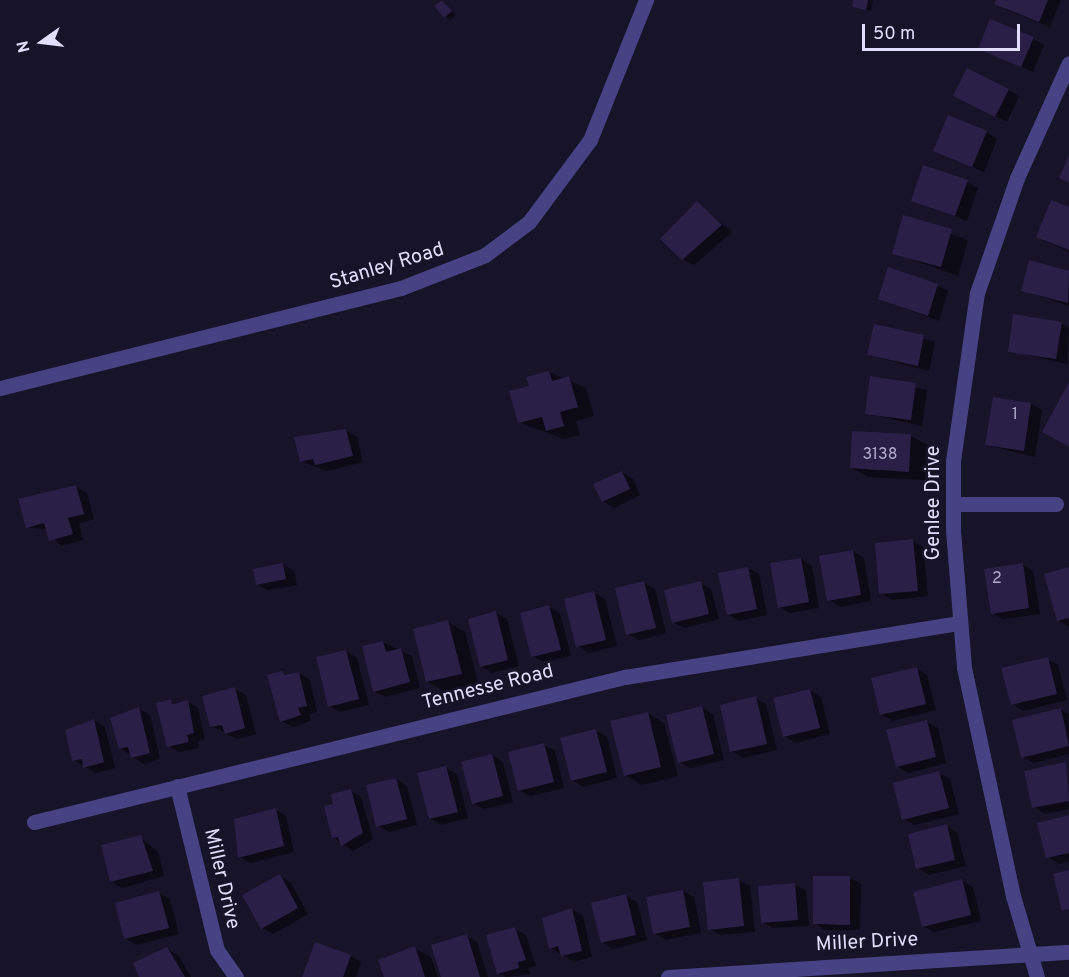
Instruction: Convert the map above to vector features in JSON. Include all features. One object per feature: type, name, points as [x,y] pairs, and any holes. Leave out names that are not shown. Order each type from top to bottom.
[{"type":"street","name":"Stanley Road","points":[[0,388],[401,288],[485,255],[529,222],[590,140],[646,0]]},
{"type":"street","name":"Genlee Drive","points":[[1037,977],[1033,954],[1013,896],[958,623],[953,504],[962,373],[977,293],[1017,178],[1069,63]]},
{"type":"street","points":[[953,504],[1056,504]]},
{"type":"street","name":"Tennesse Road","points":[[34,822],[646,672],[958,623]]},
{"type":"street","name":"Miller Drive","points":[[177,786],[216,950],[236,977]]},
{"type":"street","name":"Miller Drive","points":[[668,977],[1069,952]]},
{"type":"building","points":[[442,0],[452,11],[444,18],[434,6]]},
{"type":"building","points":[[853,0],[868,0],[866,10],[852,7]]},
{"type":"building","points":[[996,0],[1048,0],[1039,22],[994,4]]},
{"type":"building","points":[[990,19],[1034,37],[1021,67],[978,49]]},
{"type":"building","points":[[967,68],[1009,89],[995,117],[953,96]]},
{"type":"building","points":[[948,115],[987,131],[972,167],[933,151]]},
{"type":"building","points":[[1069,155],[1069,183],[1059,178]]},
{"type":"building","points":[[923,165],[968,180],[955,216],[911,201]]},
{"type":"building","points":[[1051,200],[1069,207],[1069,250],[1036,237]]},
{"type":"building","points":[[697,201],[722,225],[682,260],[660,239]]},
{"type":"building","points":[[903,215],[952,229],[941,267],[892,254]]},
{"type":"building","points":[[1029,260],[1069,271],[1068,303],[1021,291]]},
{"type":"building","points":[[888,267],[938,284],[928,316],[878,299]]},
{"type":"building","points":[[1013,314],[1062,322],[1056,359],[1008,352]]},
{"type":"building","points":[[874,324],[924,335],[918,366],[867,355]]},
{"type":"building","points":[[549,371],[552,381],[569,376],[578,407],[560,412],[564,426],[546,431],[542,417],[518,423],[509,391],[529,386],[526,377]]},
{"type":"building","points":[[870,376],[916,383],[911,420],[865,414]]},
{"type":"building","points":[[1069,382],[1069,447],[1042,432]]},
{"type":"building","points":[[993,397],[1031,403],[1024,451],[985,445]]},
{"type":"building","points":[[346,429],[353,456],[315,465],[313,459],[300,462],[294,437]]},
{"type":"building","points":[[852,431],[911,434],[909,472],[850,468]]},
{"type":"building","points":[[622,471],[630,489],[602,502],[593,484]]},
{"type":"building","points":[[76,485],[84,514],[68,518],[73,534],[49,541],[44,523],[26,528],[18,499]]},
{"type":"building","points":[[913,539],[918,591],[879,594],[875,543]]},
{"type":"building","points":[[853,550],[861,595],[827,601],[819,556]]},
{"type":"building","points":[[801,558],[809,602],[778,608],[770,563]]},
{"type":"building","points":[[283,563],[286,579],[256,585],[253,569]]},
{"type":"building","points":[[1023,563],[1029,608],[991,614],[984,569]]},
{"type":"building","points":[[748,567],[757,609],[727,615],[718,573]]},
{"type":"building","points":[[1069,567],[1069,618],[1057,621],[1044,574]]},
{"type":"building","points":[[644,581],[656,628],[626,635],[615,588]]},
{"type":"building","points":[[701,581],[709,614],[672,623],[664,590]]},
{"type":"building","points":[[594,591],[606,640],[576,647],[564,599]]},
{"type":"building","points":[[549,605],[561,650],[531,657],[520,613]]},
{"type":"building","points":[[496,611],[508,660],[480,667],[468,619]]},
{"type":"building","points":[[448,620],[462,674],[426,682],[413,629]]},
{"type":"building","points":[[383,641],[386,652],[401,648],[410,682],[373,692],[362,646]]},
{"type":"building","points":[[346,650],[359,699],[328,707],[316,657]]},
{"type":"building","points":[[1048,657],[1057,694],[1011,705],[1001,668]]},
{"type":"building","points":[[917,667],[926,704],[880,715],[871,678]]},
{"type":"building","points":[[282,671],[284,675],[299,672],[307,706],[298,708],[301,715],[280,722],[267,675]]},
{"type":"building","points":[[235,687],[245,728],[225,734],[222,725],[210,727],[202,696]]},
{"type":"building","points":[[810,689],[820,728],[783,737],[773,698]]},
{"type":"building","points":[[756,696],[767,744],[730,752],[720,705]]},
{"type":"building","points":[[171,699],[172,704],[188,700],[194,733],[187,735],[189,742],[167,747],[156,703]]},
{"type":"building","points":[[702,706],[714,754],[678,763],[666,715]]},
{"type":"building","points":[[139,707],[150,753],[131,758],[128,747],[119,749],[110,718]]},
{"type":"building","points":[[1061,708],[1069,746],[1021,758],[1012,720]]},
{"type":"building","points":[[648,712],[661,767],[624,776],[610,721]]},
{"type":"building","points":[[94,719],[104,762],[83,768],[82,759],[72,761],[65,730]]},
{"type":"building","points":[[927,720],[936,757],[896,767],[886,730]]},
{"type":"building","points":[[596,729],[607,772],[571,781],[560,738]]},
{"type":"building","points":[[544,743],[554,782],[518,791],[508,752]]},
{"type":"building","points":[[492,754],[503,796],[472,804],[461,762]]},
{"type":"building","points":[[1066,762],[1069,801],[1032,808],[1024,771]]},
{"type":"building","points":[[446,766],[458,812],[429,819],[417,773]]},
{"type":"building","points":[[939,771],[949,808],[902,820],[893,783]]},
{"type":"building","points":[[396,778],[407,819],[376,827],[366,785]]},
{"type":"building","points":[[351,789],[363,833],[341,846],[338,837],[332,838],[324,806],[333,804],[331,794]]},
{"type":"building","points":[[276,808],[284,846],[238,858],[234,819]]},
{"type":"building","points":[[1069,815],[1069,853],[1046,858],[1037,823]]},
{"type":"building","points":[[947,824],[955,860],[916,869],[908,834]]},
{"type":"building","points":[[141,835],[153,871],[110,882],[101,845]]},
{"type":"building","points":[[1069,870],[1069,909],[1062,911],[1053,874]]},
{"type":"building","points":[[280,874],[298,908],[261,929],[242,895]]},
{"type":"building","points":[[813,876],[850,876],[850,925],[813,924]]},
{"type":"building","points":[[739,878],[744,926],[708,930],[703,882]]},
{"type":"building","points":[[962,879],[971,915],[922,927],[913,892]]},
{"type":"building","points":[[795,883],[798,920],[761,923],[758,886]]},
{"type":"building","points":[[683,890],[690,927],[653,934],[646,897]]},
{"type":"building","points":[[159,891],[169,928],[124,939],[115,903]]},
{"type":"building","points":[[626,894],[636,935],[601,943],[591,903]]},
{"type":"building","points":[[572,908],[582,951],[561,956],[558,946],[549,949],[542,918]]},
{"type":"building","points":[[515,927],[526,960],[518,962],[519,968],[497,974],[486,935]]},
{"type":"building","points":[[467,934],[480,977],[441,977],[431,945]]},
{"type":"building","points":[[315,942],[351,955],[343,977],[302,977]]},
{"type":"building","points":[[415,946],[425,977],[384,977],[378,960]]},
{"type":"building","points":[[167,947],[185,977],[139,977],[133,963]]}]
